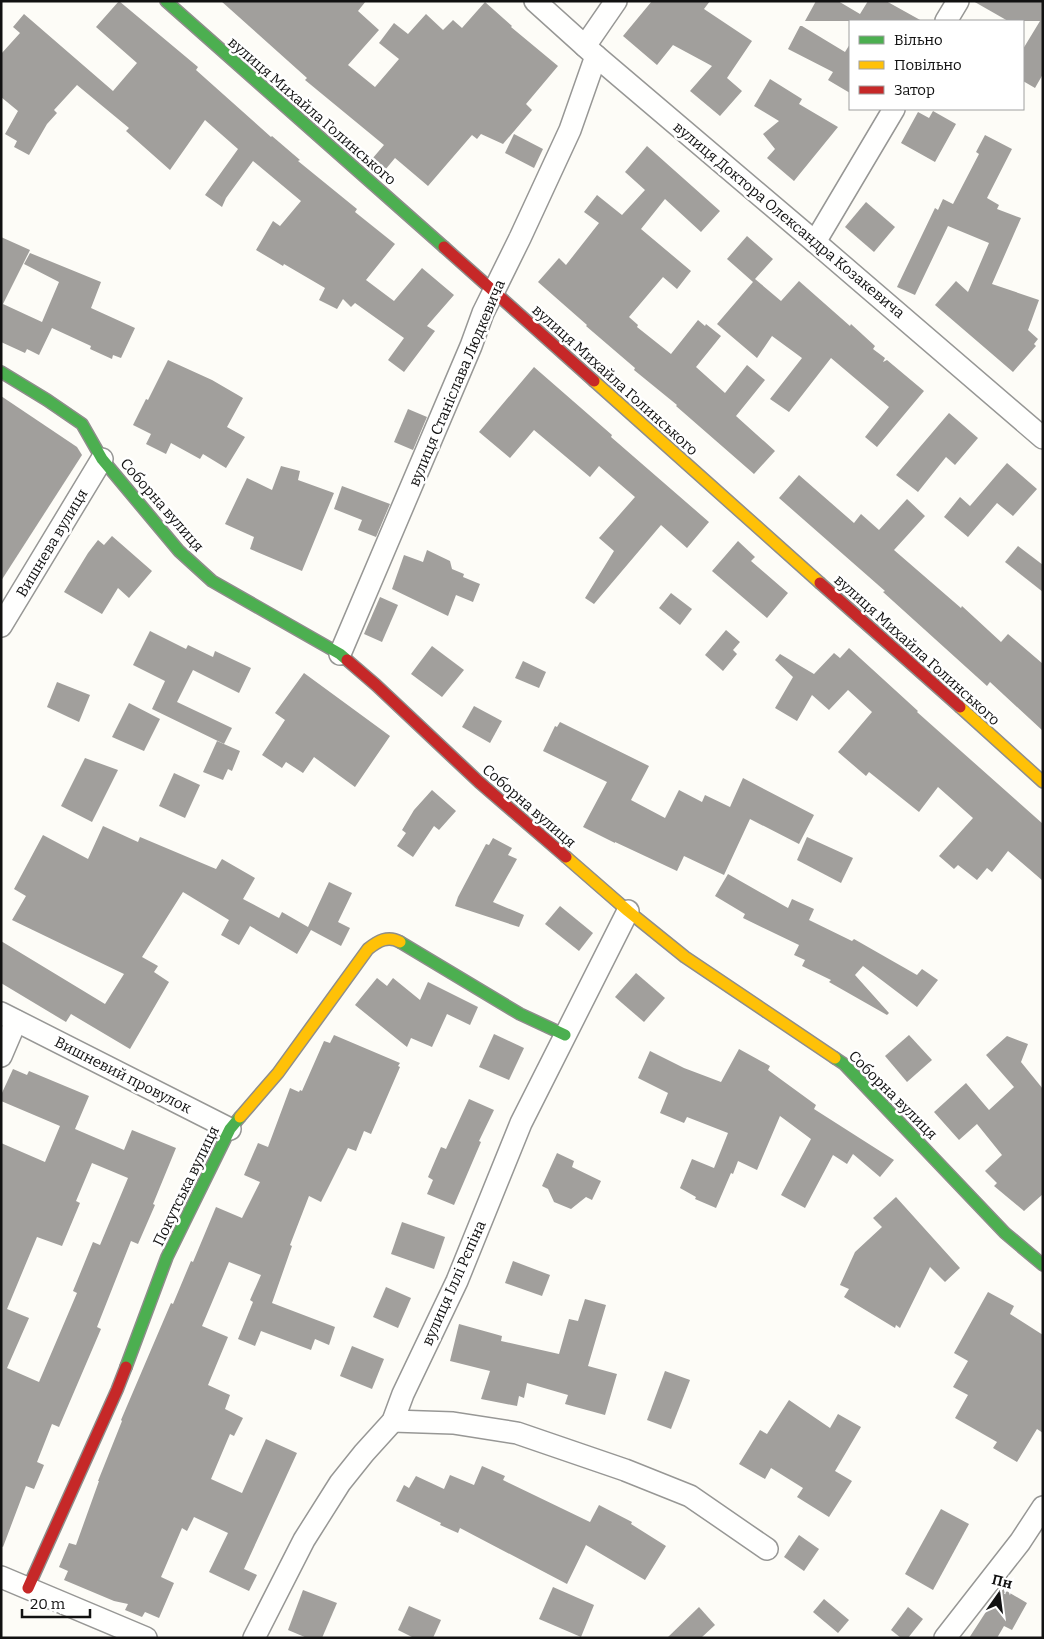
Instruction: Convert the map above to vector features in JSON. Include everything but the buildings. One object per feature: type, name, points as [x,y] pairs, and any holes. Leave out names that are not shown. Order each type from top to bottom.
[{"type":"street","name":"вулиця Михайла Голинського","points":[[166,1],[1043,782]]},
{"type":"street","name":"вулиця Доктора Олександра Козакевича","points":[[535,1],[590,51],[1043,438]]},
{"type":"street","name":"вулиця Станіслава Людкевича","points":[[340,654],[483,313],[495,292],[570,130],[590,51],[616,1]]},
{"type":"street","points":[[947,20],[958,1]]},
{"type":"street","points":[[815,242],[893,110]]},
{"type":"street","name":"Соборна вулиця","points":[[1,372],[82,424],[102,459],[179,550],[212,581],[340,654],[376,685],[479,782],[628,911],[685,957],[844,1064],[1005,1233],[1043,1265]]},
{"type":"street","name":"Вишнева вулиця","points":[[1,626],[102,459]]},
{"type":"street","name":"вулиця Іллі Рєпіна","points":[[254,1638],[304,1540],[340,1483],[393,1421],[403,1394],[457,1281],[521,1123],[628,911]]},
{"type":"street","name":"Покутська вулиця","points":[[28,1588],[117,1390],[167,1257],[230,1129],[278,1073],[368,949],[377,942],[387,938],[396,940],[527,1017],[565,1035]]},
{"type":"street","name":"Вишневий провулок","points":[[1,1056],[8,1017],[230,1129]]},
{"type":"street","points":[[393,1421],[453,1423],[517,1433],[625,1470],[690,1496],[767,1549]]},
{"type":"street","points":[[944,1638],[1020,1542],[1043,1507]]},
{"type":"street","points":[[1,1577],[146,1638]]},
{"type":"traffic: fast","points":[[166,1],[444,247]]},
{"type":"traffic: fast","points":[[1,372],[82,424],[102,459],[179,551],[212,581],[340,654],[347,660]]},
{"type":"traffic: fast","points":[[400,942],[520,1014],[565,1035]]},
{"type":"traffic: fast","points":[[835,1058],[844,1064],[1005,1233],[1043,1265]]},
{"type":"traffic: fast","points":[[126,1367],[167,1257],[230,1129],[240,1117]]},
{"type":"traffic: slow","points":[[594,381],[820,583]]},
{"type":"traffic: slow","points":[[960,707],[1043,782]]},
{"type":"traffic: slow","points":[[566,857],[685,957],[835,1058]]},
{"type":"traffic: slow","points":[[240,1117],[278,1073],[368,949],[387,939],[400,942]]},
{"type":"traffic: jam","points":[[444,247],[594,381]]},
{"type":"traffic: jam","points":[[820,583],[960,707]]},
{"type":"traffic: jam","points":[[347,660],[479,782],[566,857]]},
{"type":"traffic: jam","points":[[28,1588],[126,1367]]}]
